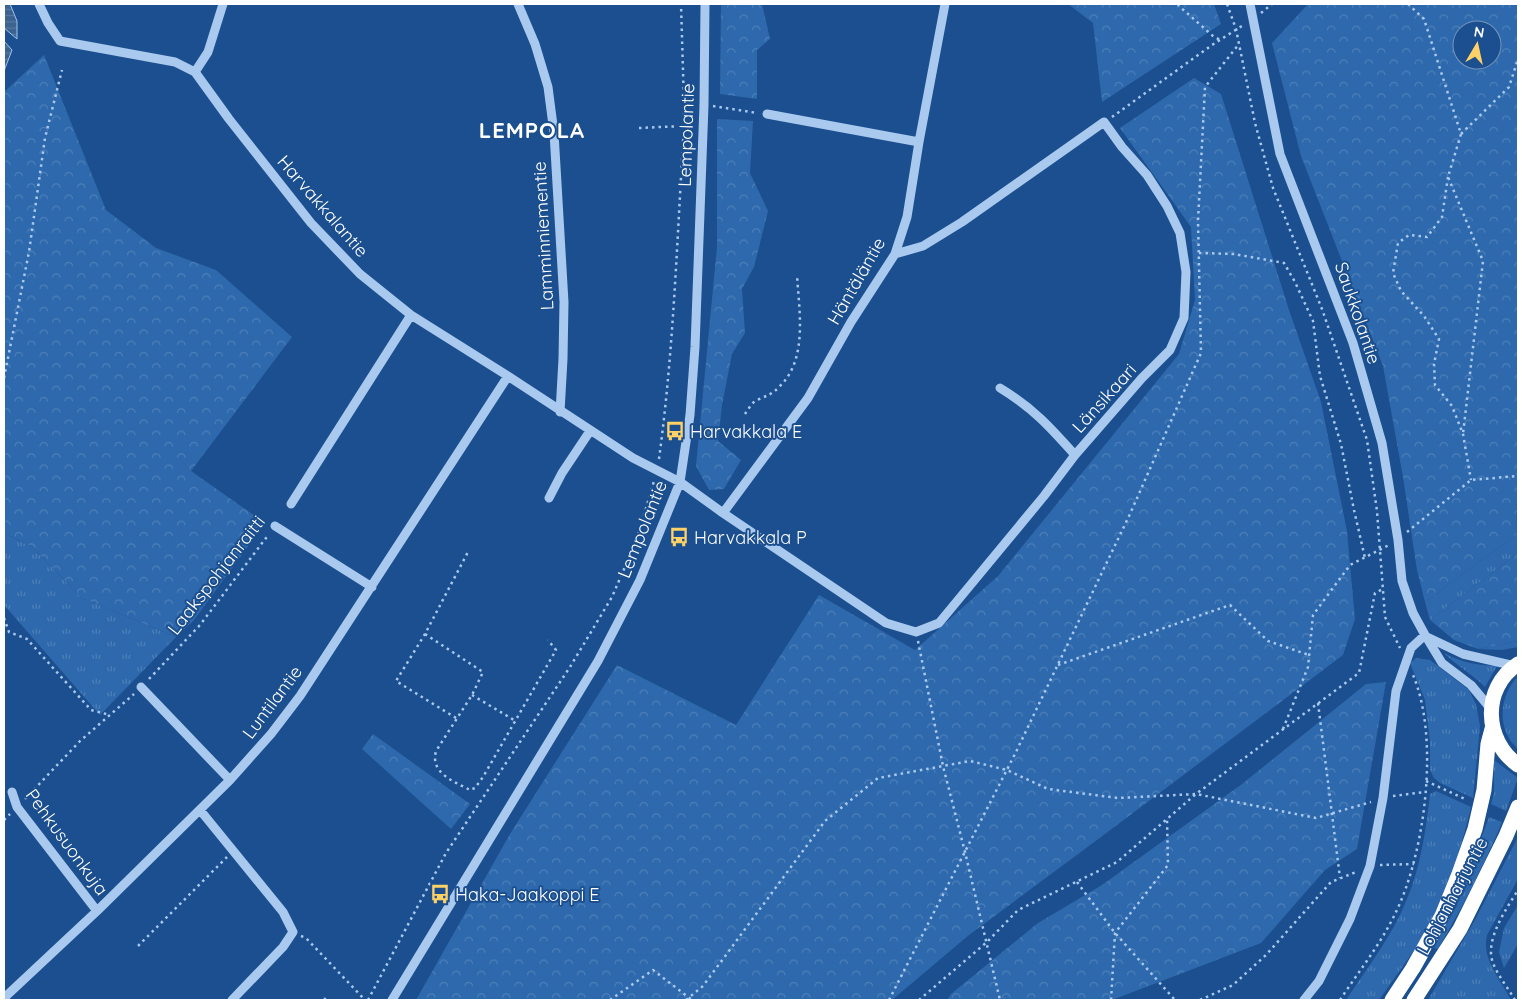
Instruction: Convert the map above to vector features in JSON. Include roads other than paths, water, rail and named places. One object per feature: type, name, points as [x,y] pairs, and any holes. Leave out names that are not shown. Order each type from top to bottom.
[{"type":"highway","points":[[1517,665],[1504,677],[1496,689],[1491,709],[1492,729],[1500,747],[1518,766]]},
{"type":"highway","name":"Lohjanharjuntie","points":[[1392,1000],[1413,968],[1442,916],[1475,829],[1484,790],[1488,744],[1492,729]]},
{"type":"highway","name":"Lohjanharjuntie","points":[[1414,1000],[1460,929],[1506,836],[1518,807]]},
{"type":"street","name":"Harvakkalantie","points":[[39,4],[60,41],[175,62],[195,72],[229,119],[311,223],[360,274],[411,315],[508,376],[560,412],[633,458],[680,482]]},
{"type":"street","points":[[195,72],[208,52],[223,4]]},
{"type":"street","name":"Lamminniementie","points":[[518,4],[535,44],[548,87],[554,133],[564,302],[560,412]]},
{"type":"street","name":"Lempolantie","points":[[392,1000],[598,661],[640,580],[680,482],[690,415],[695,346],[704,105],[705,4]]},
{"type":"street","name":"Häntäläntie","points":[[723,513],[808,398],[851,322],[895,254],[907,217],[945,4]]},
{"type":"street","name":"Saukkolantie","points":[[1250,4],[1280,154],[1353,344],[1382,443],[1398,540],[1402,580],[1413,613],[1442,663],[1470,685],[1491,709]]},
{"type":"street","points":[[767,114],[919,142]]},
{"type":"street","name":"Länsikaari","points":[[723,513],[886,623],[916,632],[939,623],[1044,496],[1075,455],[1142,378],[1170,350],[1184,318],[1186,272],[1180,233],[1167,206],[1147,175],[1122,147],[1104,122],[962,222],[923,246],[895,254]]},
{"type":"street","points":[[291,504],[411,315]]},
{"type":"street","name":"Luntilantie","points":[[4,998],[97,911],[200,810],[271,734],[300,696],[508,376]]},
{"type":"street","points":[[1000,388],[1022,401],[1045,421],[1075,455]]},
{"type":"street","points":[[549,498],[562,473],[590,431]]},
{"type":"street","points":[[680,482],[723,513]]},
{"type":"street","points":[[275,526],[372,587]]},
{"type":"street","points":[[1304,1000],[1320,980],[1350,919],[1370,866],[1383,798],[1396,692],[1411,648],[1425,635],[1463,654],[1517,665]]},
{"type":"street","points":[[141,687],[230,780]]},
{"type":"street","name":"Pehkusuonkuja","points":[[12,792],[17,807],[97,911]]},
{"type":"street","points":[[200,810],[283,912],[293,932],[283,947],[232,1000]]},
{"type":"place","name":"Harvakkala E","points":[[675,431]]},
{"type":"place","name":"Harvakkala P","points":[[679,537]]},
{"type":"place","name":"Haka-Jaakoppi E","points":[[440,894]]},
{"type":"district","name":"LEMPOLA","points":[[532,130]]}]
